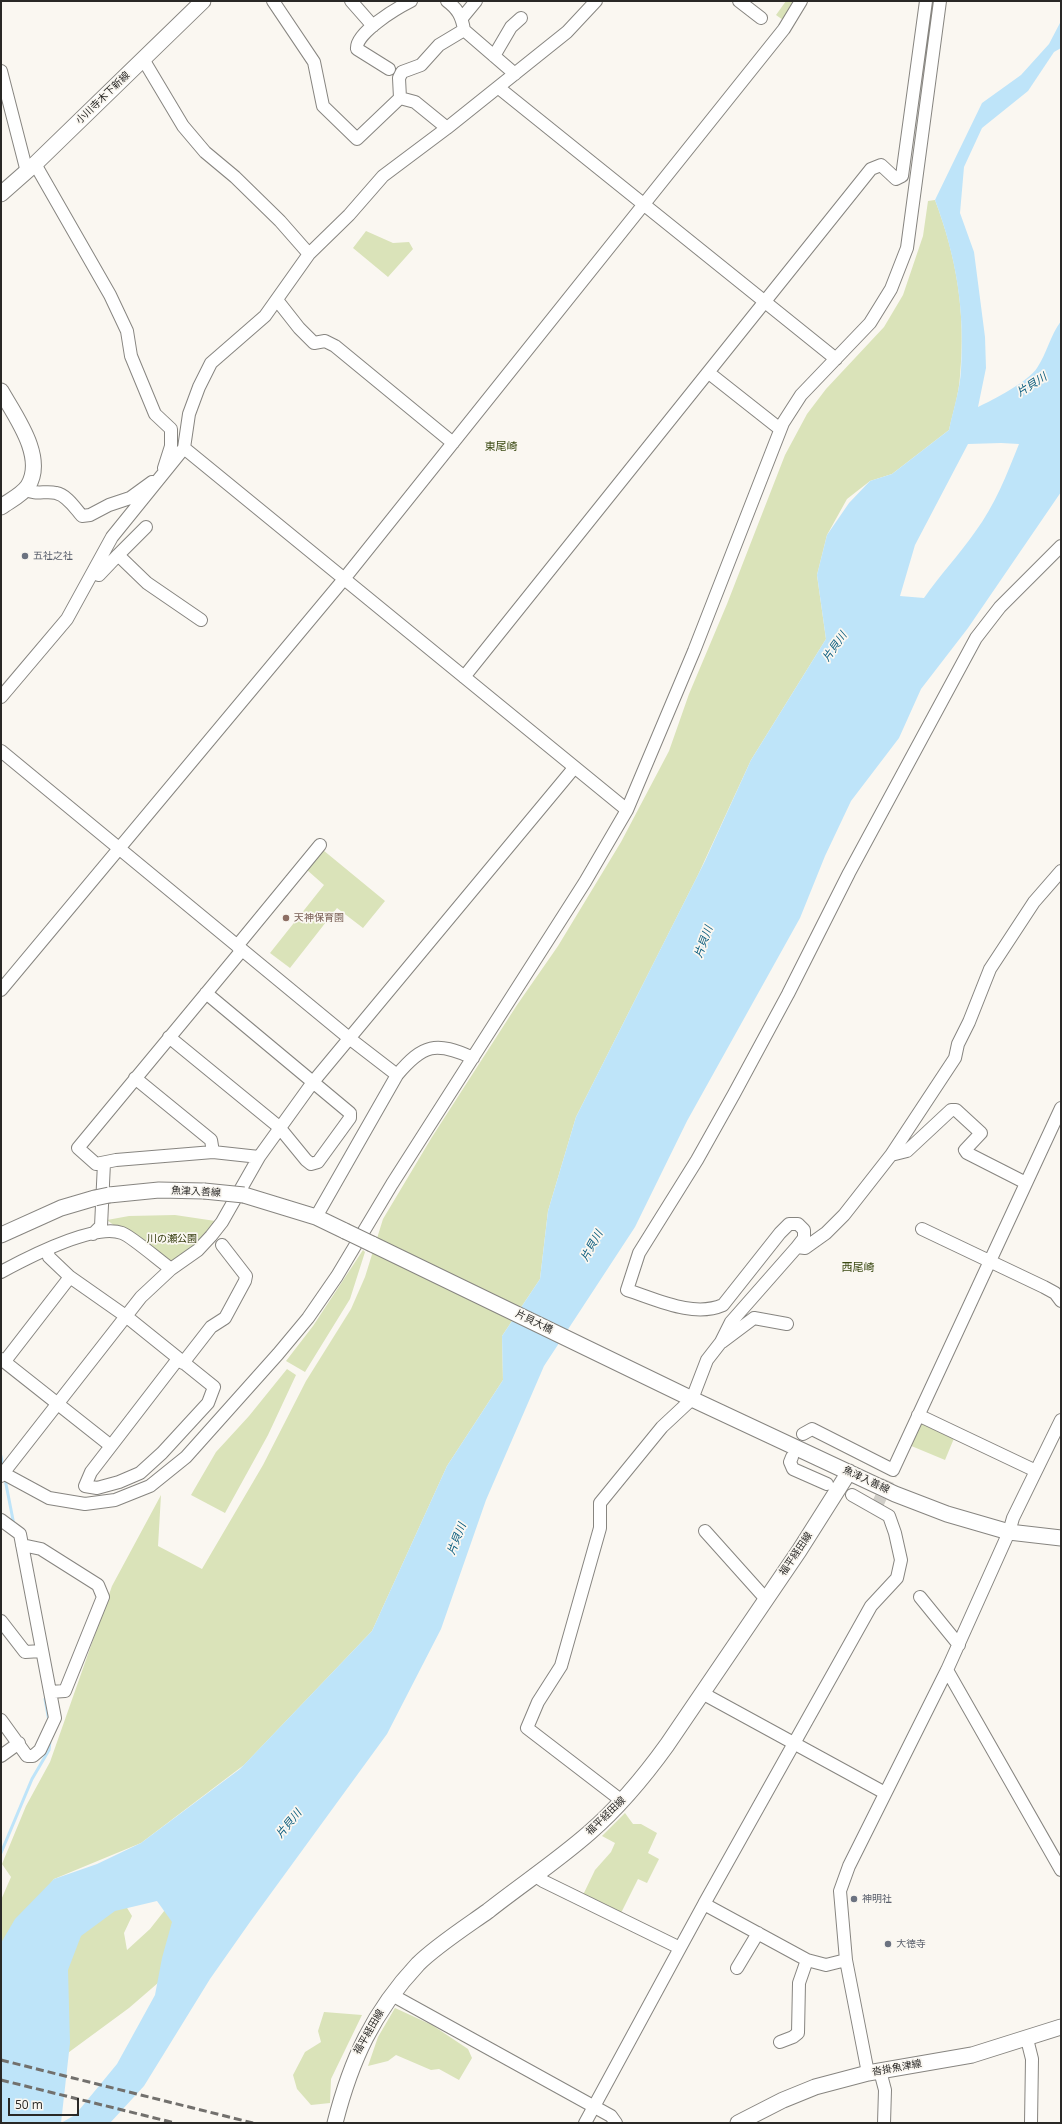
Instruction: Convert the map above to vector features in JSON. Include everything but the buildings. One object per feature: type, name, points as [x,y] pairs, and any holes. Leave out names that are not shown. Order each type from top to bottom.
[{"type":"main road","name":"小川寺木下新線","points":[[1,194],[31,168],[203,1]]},
{"type":"main road","points":[[1,391],[30,444],[33,457],[31,480],[25,489],[1,507]]},
{"type":"main road","name":"魚津入善線","points":[[1,1235],[61,1208],[102,1197],[159,1190],[204,1191],[244,1195],[316,1217],[387,1251]]},
{"type":"main road","name":"片貝大橋","points":[[387,1251],[686,1396]]},
{"type":"main road","name":"魚津入善線","points":[[686,1396],[895,1494],[947,1514],[1009,1532],[1061,1538]]},
{"type":"main road","name":"福平経田線","points":[[335,2123],[344,2086],[357,2052],[392,1995],[419,1963],[589,1833],[622,1801],[649,1770],[765,1598],[799,1551],[849,1472]]},
{"type":"main road","name":"沓掛魚津線","points":[[738,2123],[783,2100],[815,2087],[874,2072],[972,2055],[1027,2039],[1061,2027]]},
{"type":"street","points":[[273,1],[314,62],[323,106],[357,139],[400,98],[399,78],[402,72],[420,65],[439,46],[464,30]]},
{"type":"street","points":[[351,1],[373,26]]},
{"type":"street","points":[[389,69],[357,49],[357,44],[362,36],[373,26],[411,1]]},
{"type":"street","points":[[447,1],[454,6],[462,18],[464,30],[515,74]]},
{"type":"street","points":[[462,18],[476,1]]},
{"type":"street","points":[[1,697],[67,618],[112,538],[184,448],[189,414],[199,387],[211,363],[265,316],[309,254],[349,215],[383,176],[499,88],[567,32],[596,1]]},
{"type":"street","points":[[739,1],[761,18]]},
{"type":"street","points":[[1,990],[344,579],[784,29],[801,1]]},
{"type":"street","points":[[464,677],[871,169],[881,165],[896,179],[902,176],[926,1]]},
{"type":"street","points":[[574,768],[313,1082],[279,1127],[259,1157],[222,1222],[211,1236],[198,1250],[172,1269],[141,1297],[127,1317],[2,1474],[49,1498],[85,1504],[115,1500],[150,1486],[186,1457],[278,1354],[308,1318],[337,1276],[392,1184],[585,882],[627,810],[694,652],[780,429],[801,396],[870,323],[891,289],[907,248],[940,1]]},
{"type":"street","points":[[494,56],[511,27],[521,18]]},
{"type":"street","points":[[143,59],[183,126],[205,152],[235,177],[280,221],[309,254]]},
{"type":"street","points":[[1,71],[31,168],[110,295],[127,331],[130,356],[155,414],[171,429],[171,446],[160,479]]},
{"type":"street","points":[[499,88],[836,359]]},
{"type":"street","points":[[400,98],[415,102],[447,128]]},
{"type":"street","points":[[276,300],[299,328],[314,343],[325,341],[335,346],[453,443]]},
{"type":"street","points":[[709,373],[780,429]]},
{"type":"street","points":[[184,448],[627,810]]},
{"type":"street","points":[[25,489],[37,494],[58,493],[64,497],[82,516],[90,515],[109,505],[130,498],[154,480],[160,479]]},
{"type":"street","points":[[93,573],[100,575],[146,526]]},
{"type":"street","points":[[622,1801],[527,1728],[538,1702],[561,1666],[600,1528],[600,1503],[686,1396],[707,1360],[721,1342],[731,1322],[804,1238],[804,1230],[798,1224],[790,1224],[780,1233],[723,1305],[713,1310],[695,1310],[627,1290],[639,1252],[686,1178],[734,1094],[788,994],[849,873],[976,638],[1000,607],[1061,546]]},
{"type":"street","points":[[118,555],[147,583],[201,620]]},
{"type":"street","points":[[1,751],[239,948],[349,1038],[397,1075]]},
{"type":"street","points":[[259,1157],[213,1152],[116,1160],[96,1164],[78,1148],[206,993],[239,948],[320,845]]},
{"type":"street","points":[[797,1246],[805,1248],[826,1233],[856,1201],[891,1155],[955,1058],[958,1044],[969,1022],[990,969],[1034,902],[1061,871]]},
{"type":"street","points":[[169,1037],[279,1127],[306,1160],[311,1164],[318,1162],[350,1118],[350,1113],[206,993]]},
{"type":"street","points":[[316,1217],[397,1075],[411,1058],[428,1049],[452,1048],[473,1058]]},
{"type":"street","points":[[135,1078],[211,1140],[213,1152]]},
{"type":"street","points":[[803,1434],[812,1429],[893,1470],[1061,1108]]},
{"type":"street","points":[[891,1155],[907,1151],[951,1110],[956,1110],[981,1133],[965,1150],[967,1153],[1026,1183]]},
{"type":"street","points":[[93,1234],[101,1226],[104,1163]]},
{"type":"street","points":[[922,1229],[1055,1293],[1061,1301]]},
{"type":"street","points":[[1,1272],[47,1250],[106,1231],[123,1233],[172,1269]]},
{"type":"street","points":[[47,1250],[49,1257],[70,1277],[127,1317],[181,1361],[214,1387],[208,1403],[162,1453],[140,1473],[119,1482],[97,1488],[85,1486],[91,1472],[181,1361],[211,1327],[225,1318],[245,1281],[246,1276],[222,1245]]},
{"type":"street","points":[[70,1277],[3,1360],[111,1446]]},
{"type":"street","points":[[721,1342],[754,1318],[787,1324]]},
{"type":"street","points":[[918,1415],[1036,1470]]},
{"type":"street","points":[[884,2123],[885,2090],[874,2072],[846,1960],[840,1891],[849,1866],[959,1645],[1009,1532],[1013,1518],[1061,1420]]},
{"type":"street","points":[[792,1457],[790,1462],[793,1469],[827,1484]]},
{"type":"street","points":[[585,2123],[704,1904],[872,1606],[897,1578],[901,1560],[895,1533],[889,1516],[852,1495]]},
{"type":"street","points":[[1,1520],[20,1534],[55,1718],[40,1750],[33,1756],[27,1756],[1,1720]]},
{"type":"street","points":[[705,1531],[765,1598]]},
{"type":"street","points":[[22,1545],[41,1548],[98,1585],[103,1597],[65,1691],[50,1692]]},
{"type":"street","points":[[920,1597],[959,1645]]},
{"type":"street","points":[[1,1621],[25,1652],[42,1651]]},
{"type":"street","points":[[947,1670],[1061,1870]]},
{"type":"street","points":[[702,1693],[885,1793]]},
{"type":"street","points":[[1,1756],[19,1743]]},
{"type":"street","points":[[534,1875],[543,1881],[680,1948]]},
{"type":"street","points":[[704,1904],[807,1960],[826,1965],[846,1960]]},
{"type":"street","points":[[737,1968],[758,1933]]},
{"type":"street","points":[[780,2042],[793,2037],[798,2033],[799,1983],[807,1960]]},
{"type":"street","points":[[392,1995],[611,2116],[616,2123]]},
{"type":"street","points":[[1027,2039],[1032,2058],[1031,2123]]},
{"type":"green space","points":[[786,1],[795,1],[783,20],[776,15]]},
{"type":"green space","points":[[935,200],[949,243],[961,308],[962,353],[957,396],[949,430],[892,474],[870,481],[847,499],[827,535],[817,575],[826,639],[751,760],[698,875],[576,1117],[548,1211],[540,1279],[502,1336],[503,1380],[447,1466],[372,1631],[244,1765],[141,1843],[54,1879],[1,1944],[1,1900],[11,1877],[2,1864],[26,1806],[50,1762],[112,1586],[161,1495],[158,1546],[202,1569],[263,1465],[306,1381],[351,1309],[365,1277],[383,1219],[432,1137],[517,1005],[558,946],[621,842],[669,751],[689,694],[727,604],[785,455],[807,414],[826,389],[884,327],[903,295],[923,236],[928,201]]},
{"type":"green space","points":[[366,231],[393,243],[409,242],[413,249],[388,277],[353,248]]},
{"type":"green space","points":[[323,850],[385,901],[363,928],[337,908],[290,968],[270,953],[324,885],[307,870]]},
{"type":"green space","name":"川の瀬公園","points":[[175,1215],[222,1222],[171,1269],[107,1220],[129,1216]]},
{"type":"green space","points":[[363,1250],[365,1252],[350,1299],[305,1372],[286,1361],[313,1326]]},
{"type":"green space","points":[[287,1369],[296,1375],[268,1435],[225,1513],[191,1495],[216,1452],[249,1416]]},
{"type":"green space","points":[[919,1423],[929,1424],[955,1436],[945,1460],[909,1445]]},
{"type":"green space","points":[[625,1813],[633,1824],[641,1824],[657,1833],[648,1853],[659,1859],[647,1883],[638,1879],[621,1913],[583,1895],[595,1870],[611,1852],[615,1843],[602,1836]]},
{"type":"green space","points":[[121,1898],[132,1916],[124,1933],[127,1950],[150,1929],[172,1901],[192,1904],[166,1976],[129,2008],[61,2058],[1,2007],[65,1925]]},
{"type":"green space","points":[[395,2008],[432,2025],[468,2049],[472,2058],[459,2080],[439,2069],[431,2070],[396,2055],[388,2061],[368,2066],[378,2037]]},
{"type":"green space","points":[[324,2012],[362,2015],[331,2079],[330,2103],[311,2105],[297,2089],[293,2075],[305,2052],[321,2042],[318,2031]]},
{"type":"water","name":"片貝川","points":[[1061,21],[1061,48],[1054,52],[1028,91],[982,128],[964,167],[960,213],[974,252],[985,337],[986,368],[978,407],[1010,390],[1027,379],[1033,373],[1061,321],[1061,492],[968,628],[921,689],[899,738],[851,801],[825,856],[800,918],[687,1121],[635,1227],[544,1366],[486,1500],[441,1629],[387,1734],[210,1979],[144,2086],[110,2123],[61,2123],[1,2123],[1,1943],[15,1919],[54,1879],[97,1864],[141,1843],[240,1769],[372,1631],[447,1466],[503,1380],[502,1336],[540,1279],[548,1211],[576,1117],[705,861],[751,760],[826,639],[817,575],[827,535],[849,503],[870,481],[892,474],[949,430],[960,378],[962,326],[954,263],[935,200],[982,103],[1021,75],[1049,44]],"holes":[[[968,444],[1019,444],[1000,489],[982,522],[924,598],[900,596],[915,545]],[[157,1901],[172,1922],[162,1958],[155,1995],[117,2064],[75,2115],[61,2123],[70,2043],[68,1970],[81,1936],[115,1911]]]},
{"type":"waterway","points":[[1,1456],[3,1468]]},
{"type":"waterway","points":[[5,1479],[14,1525]]},
{"type":"waterway","points":[[45,1699],[49,1721]]},
{"type":"waterway","points":[[1,1853],[32,1779],[49,1750],[50,1741]]},
{"type":"tunnel","points":[[876,1508],[893,1470]]},
{"type":"railway","points":[[1,2060],[253,2123]]},
{"type":"railway","points":[[1,2080],[175,2123]]},
{"type":"place","name":"五社之社","points":[[25,556]]},
{"type":"place","name":"天神保育園","points":[[286,918]]},
{"type":"place","name":"神明社","points":[[854,1899]]},
{"type":"place","name":"大徳寺","points":[[888,1944]]},
{"type":"district","name":"東尾崎","points":[[501,447]]},
{"type":"district","name":"西尾崎","points":[[858,1268]]}]
